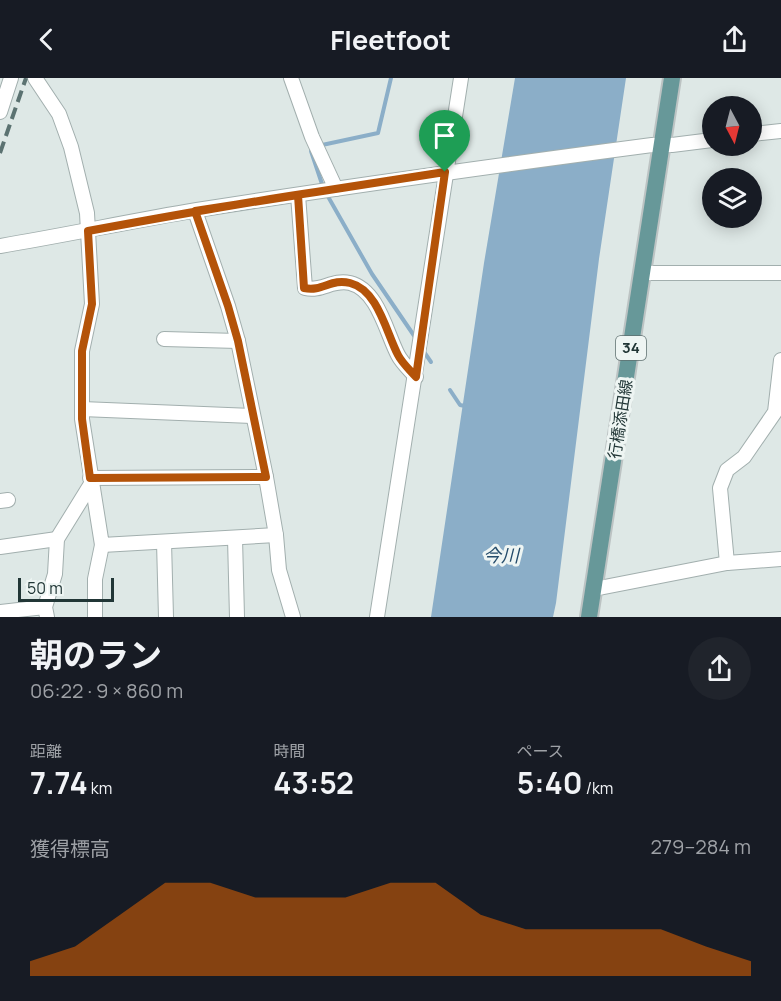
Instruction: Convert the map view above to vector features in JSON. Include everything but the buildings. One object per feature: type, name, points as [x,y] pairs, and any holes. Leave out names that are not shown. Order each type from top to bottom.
[{"type":"main road","name":"行橋添田線","points":[[589,617],[643,273],[657,145],[672,78]]},
{"type":"street","points":[[0,112],[11,78]]},
{"type":"street","points":[[35,78],[59,114],[71,147],[87,213],[92,304],[82,351],[82,409],[102,545],[95,579],[95,617]]},
{"type":"street","points":[[291,78],[312,137],[335,189]]},
{"type":"street","points":[[377,617],[422,332],[452,171],[461,78]]},
{"type":"street","points":[[762,133],[781,130]]},
{"type":"street","points":[[0,246],[195,211],[452,171],[702,141]]},
{"type":"street","points":[[298,195],[304,288],[316,291],[333,283],[347,282],[360,286],[372,300],[399,357],[416,374]]},
{"type":"street","points":[[195,211],[238,341],[266,477],[276,535],[279,570],[293,617]]},
{"type":"street","points":[[643,273],[781,273]]},
{"type":"street","points":[[164,339],[238,341]]},
{"type":"street","points":[[727,563],[720,488],[727,470],[744,457],[775,412],[781,360]]},
{"type":"street","points":[[82,409],[252,416]]},
{"type":"street","points":[[91,481],[266,477]]},
{"type":"street","points":[[0,612],[46,612],[55,574],[57,539],[91,481]]},
{"type":"street","points":[[102,545],[276,535]]},
{"type":"street","points":[[236,538],[237,617]]},
{"type":"street","points":[[0,547],[57,539]]},
{"type":"street","points":[[164,542],[166,617]]},
{"type":"street","points":[[594,589],[727,563],[781,559]]},
{"type":"water","name":"今川","points":[[515,78],[626,78],[599,259],[556,603],[553,617],[431,617],[484,263]]},
{"type":"waterway","points":[[322,145],[378,133],[391,78]]},
{"type":"waterway","points":[[311,151],[323,187]]},
{"type":"waterway","points":[[326,193],[372,274],[417,340]]},
{"type":"waterway","points":[[422,349],[431,362]]},
{"type":"waterway","points":[[450,390],[460,405],[465,406]]},
{"type":"railway","points":[[0,153],[26,78]]},
{"type":"route","points":[[445,172],[195,211],[88,231],[92,304],[82,351],[82,419],[90,478],[266,477],[238,341],[195,211],[298,195],[304,288],[316,291],[333,283],[347,282],[360,286],[372,300],[399,357],[416,377],[445,172]]}]
